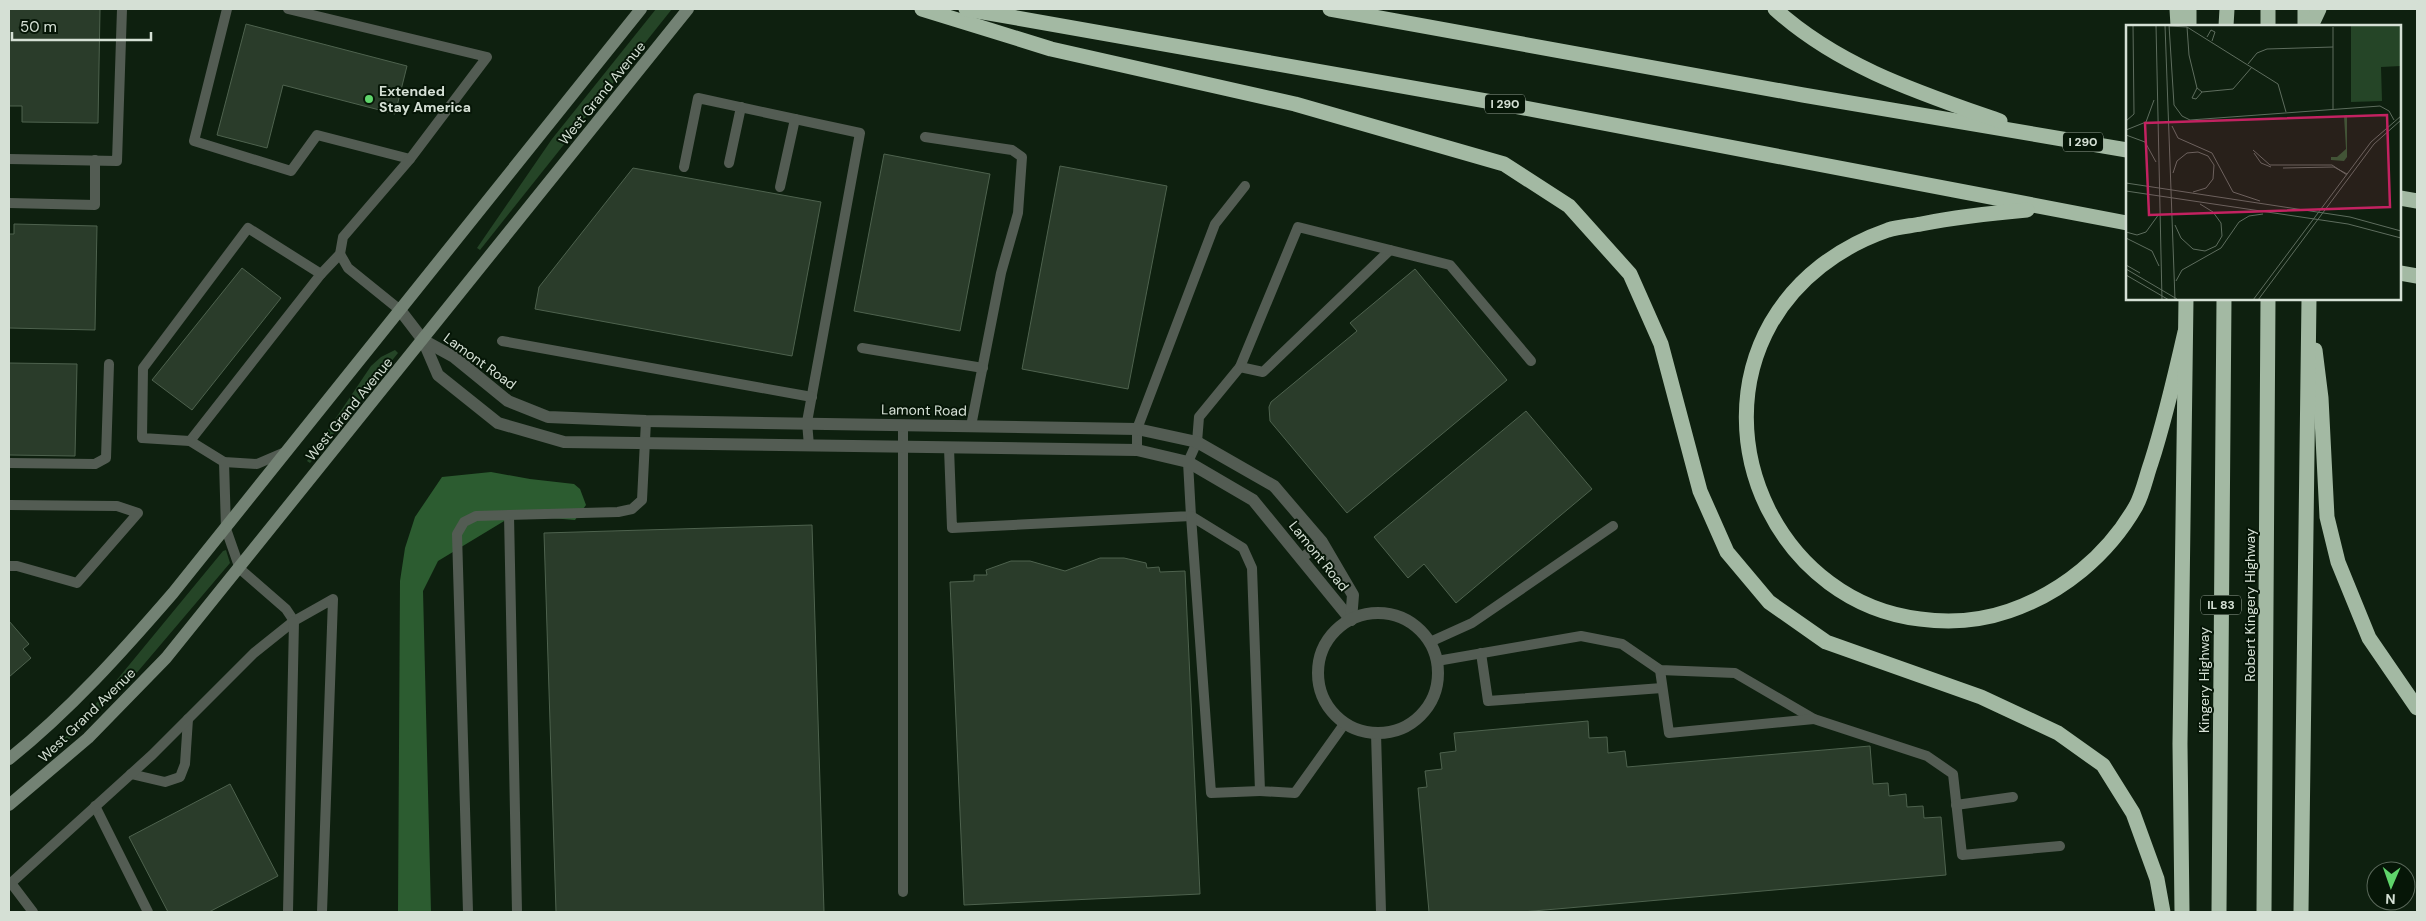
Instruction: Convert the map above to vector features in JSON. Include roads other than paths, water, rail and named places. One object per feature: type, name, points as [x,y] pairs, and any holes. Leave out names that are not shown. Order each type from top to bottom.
[{"type":"highway","points":[[922,9],[1051,49],[1295,104],[1504,164],[1569,206],[1630,274],[1661,344],[1700,491],[1727,552],[1769,602],[1826,642],[1981,697],[2058,733],[2103,765],[2133,813],[2157,879],[2163,912]]},
{"type":"highway","name":"I 290","points":[[966,9],[1509,105],[2126,223]]},
{"type":"highway","name":"I 290","points":[[1330,9],[1764,88],[2126,150]]},
{"type":"highway","points":[[1775,9],[1814,40],[1865,69],[1931,96],[2040,135]]},
{"type":"highway","points":[[2177,9],[2178,25]]},
{"type":"highway","points":[[2189,9],[2189,25]]},
{"type":"highway","points":[[2226,25],[2227,9]]},
{"type":"highway","points":[[2268,9],[2268,25]]},
{"type":"highway","points":[[2305,9],[2305,25]]},
{"type":"highway","points":[[2311,25],[2319,9]]},
{"type":"highway","points":[[2401,198],[2417,201]]},
{"type":"highway","points":[[2043,208],[1960,216],[1889,230],[1842,251],[1820,266],[1798,287],[1780,309],[1762,343],[1752,375],[1747,412],[1749,446],[1754,476],[1774,523],[1810,570],[1840,591],[1867,606],[1902,617],[1935,621],[1967,621],[1995,616],[2023,606],[2049,593],[2099,555],[2120,532],[2138,503],[2162,430],[2185,332]]},
{"type":"highway","points":[[2401,273],[2417,276]]},
{"type":"highway","points":[[2182,912],[2180,744],[2186,300]]},
{"type":"highway","name":"Kingery Highway","points":[[2220,912],[2224,300]]},
{"type":"highway","name":"Robert Kingery Highway","points":[[2264,912],[2268,300]]},
{"type":"highway","points":[[2309,300],[2321,398],[2327,517],[2338,562],[2369,638],[2417,708]]},
{"type":"highway","points":[[2301,912],[2309,300]]},
{"type":"main road","name":"West Grand Avenue","points":[[9,759],[46,727],[98,677],[140,632],[226,529],[641,9]]},
{"type":"main road","name":"West Grand Avenue","points":[[9,805],[43,778],[113,714],[166,658],[240,569],[688,9]]},
{"type":"street","name":"Lamont Road","points":[[400,310],[423,340],[438,375],[498,423],[564,442],[1136,450],[1188,462],[1253,500],[1351,620]]},
{"type":"street","name":"Lamont Road","points":[[423,340],[454,357],[508,401],[548,417],[646,421],[807,422],[1137,429],[1197,442],[1274,486],[1322,542],[1352,595],[1351,620]]},
{"type":"street","points":[[1368,614],[1386,614],[1403,619],[1418,628],[1430,642],[1437,661],[1438,679],[1434,696],[1424,712],[1411,724],[1394,731],[1376,733],[1360,730],[1345,723],[1330,709],[1320,690],[1318,670],[1323,649],[1335,632],[1351,620],[1368,614]]},
{"type":"lane","points":[[9,160],[116,161],[122,9]]},
{"type":"lane","points":[[227,9],[194,141],[291,171],[317,135],[410,159]]},
{"type":"lane","points":[[190,441],[321,274],[340,254],[343,237],[410,159],[487,57],[288,9]]},
{"type":"lane","points":[[684,167],[698,98],[860,133],[807,422],[809,446]]},
{"type":"lane","points":[[729,163],[741,107]]},
{"type":"lane","points":[[780,187],[795,119]]},
{"type":"lane","points":[[925,137],[1012,150],[1022,157],[1018,213],[1002,273],[971,426]]},
{"type":"lane","points":[[9,203],[95,205],[95,160]]},
{"type":"lane","points":[[1136,450],[1137,429],[1215,224],[1245,186]]},
{"type":"lane","points":[[1345,723],[1295,793],[1260,791],[1211,793],[1188,462],[1197,442],[1199,417],[1240,367],[1298,227],[1450,265],[1531,361]]},
{"type":"lane","points":[[286,452],[257,464],[224,462],[190,441],[142,438],[143,368],[248,228],[321,274]]},
{"type":"lane","points":[[1240,367],[1263,372],[1390,250]]},
{"type":"lane","points":[[340,254],[348,268],[400,310]]},
{"type":"lane","points":[[502,340],[812,397]]},
{"type":"lane","points":[[862,348],[982,368]]},
{"type":"lane","points":[[9,463],[95,464],[106,458],[108,364]]},
{"type":"lane","points":[[468,912],[457,534],[464,522],[476,516],[618,512],[632,509],[642,500],[646,421]]},
{"type":"lane","points":[[903,425],[903,892]]},
{"type":"lane","points":[[950,448],[952,528],[1191,516],[1243,548],[1252,568],[1260,791]]},
{"type":"lane","points":[[224,462],[226,529],[240,569],[286,609],[294,621],[288,912]]},
{"type":"lane","points":[[9,505],[117,506],[138,513],[77,583],[17,566],[9,566]]},
{"type":"lane","points":[[509,514],[517,912]]},
{"type":"lane","points":[[1430,642],[1472,623],[1613,526]]},
{"type":"lane","points":[[1302,558],[1322,542]]},
{"type":"lane","points":[[33,912],[11,882],[131,774],[254,653],[294,621],[333,599],[322,912]]},
{"type":"lane","points":[[1437,661],[1581,636],[1622,644],[1660,670],[1736,673],[1814,719],[1927,756],[1953,774],[1962,855],[2060,846]]},
{"type":"lane","points":[[1481,653],[1488,701],[1662,688]]},
{"type":"lane","points":[[1660,670],[1668,732],[1814,719]]},
{"type":"lane","points":[[131,774],[165,782],[180,777],[185,764],[188,719]]},
{"type":"lane","points":[[1376,733],[1381,912]]},
{"type":"lane","points":[[1956,805],[2013,797]]},
{"type":"lane","points":[[95,806],[148,912]]},
{"type":"place","name":"Extended Stay America","points":[[369,99]]}]
